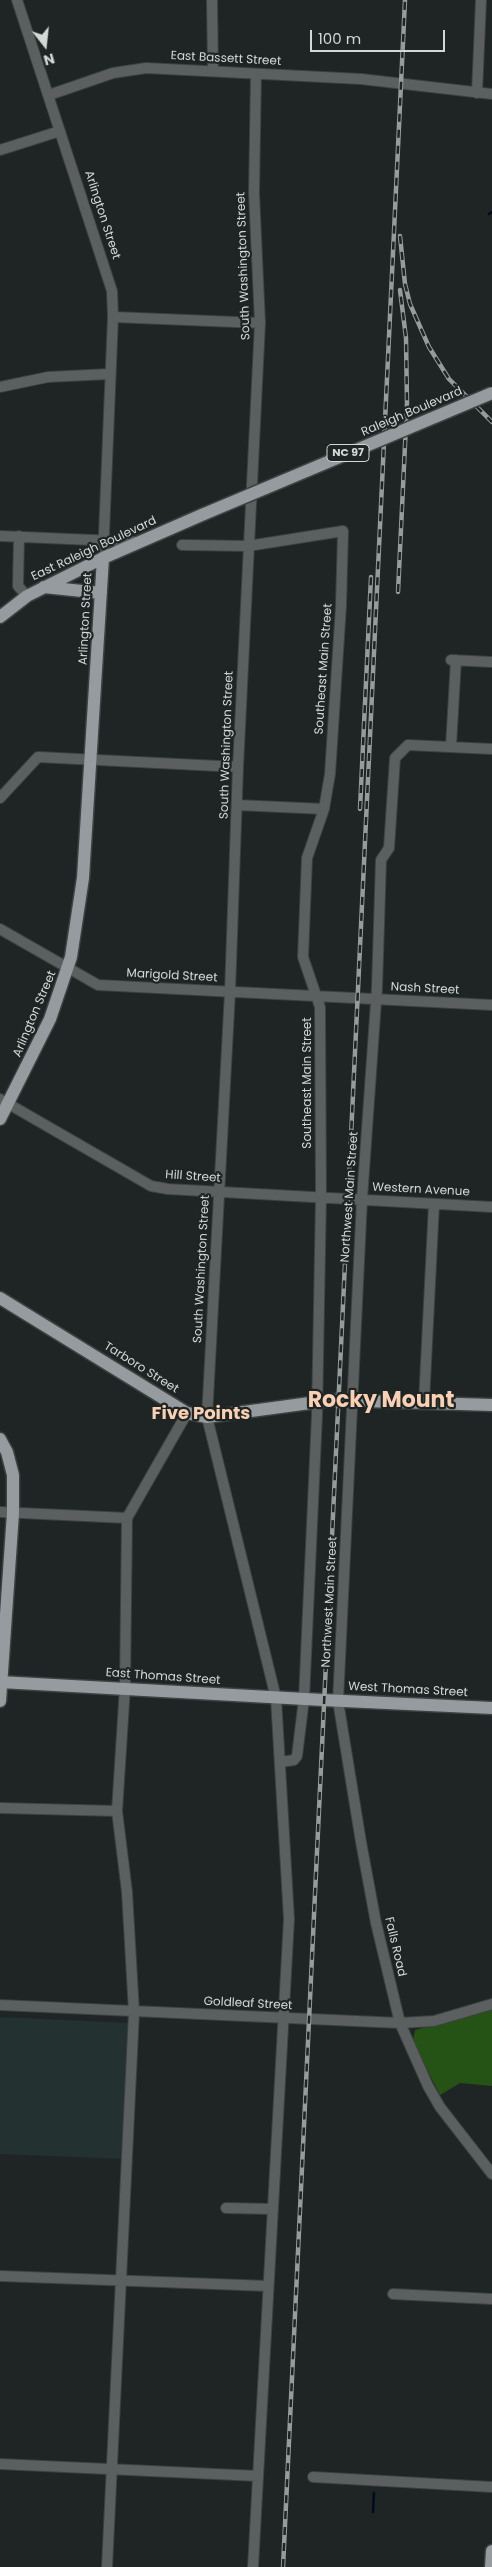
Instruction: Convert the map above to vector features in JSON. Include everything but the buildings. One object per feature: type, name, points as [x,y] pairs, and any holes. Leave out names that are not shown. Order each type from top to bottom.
[{"type":"main road","name":"Raleigh Boulevard","points":[[204,514],[492,392]]},
{"type":"main road","name":"East Raleigh Boulevard","points":[[0,617],[26,596],[103,558],[204,514]]},
{"type":"main road","name":"Arlington Street","points":[[0,1119],[4,1101],[50,1019],[68,969],[83,878],[103,558]]},
{"type":"main road","points":[[44,587],[101,593]]},
{"type":"main road","name":"Tarboro Street","points":[[0,1298],[187,1413],[207,1416],[317,1401],[346,1400],[492,1405]]},
{"type":"main road","points":[[0,1439],[7,1452],[12,1475],[6,1513],[0,1701]]},
{"type":"main road","name":"East Thomas Street","points":[[1,1682],[125,1687],[324,1700]]},
{"type":"main road","name":"West Thomas Street","points":[[324,1700],[492,1708]]},
{"type":"main road","points":[[491,2567],[492,2551]]},
{"type":"street","name":"Arlington Street","points":[[17,0],[112,291],[113,317],[103,558]]},
{"type":"street","points":[[212,0],[213,70]]},
{"type":"street","points":[[477,93],[481,0]]},
{"type":"street","name":"East Bassett Street","points":[[49,95],[126,70],[146,68],[361,79],[406,86],[492,94]]},
{"type":"street","name":"South Washington Street","points":[[253,2567],[289,1919],[276,1698],[207,1416],[230,992],[238,767],[260,323],[254,193],[256,74]]},
{"type":"street","points":[[0,150],[60,131]]},
{"type":"street","points":[[113,317],[260,323]]},
{"type":"street","points":[[0,387],[48,377],[110,374]]},
{"type":"street","name":"Southeast Main Street","points":[[248,546],[343,531],[341,606],[330,774],[324,809],[307,858],[303,957],[320,1007],[321,1196],[317,1401],[304,1699],[297,1756],[294,1760],[281,1762]]},
{"type":"street","points":[[0,536],[140,542]]},
{"type":"street","points":[[19,536],[18,586],[26,596]]},
{"type":"street","points":[[182,545],[248,546]]},
{"type":"street","points":[[451,746],[453,660],[492,662]]},
{"type":"street","name":"Northwest Main Street","points":[[338,1701],[346,1400],[376,999],[381,860],[390,848],[395,758],[408,745],[492,749]]},
{"type":"street","points":[[0,798],[38,757],[238,767]]},
{"type":"street","points":[[237,805],[324,809]]},
{"type":"street","name":"Marigold Street","points":[[0,929],[98,985],[314,994],[357,998]]},
{"type":"street","name":"Nash Street","points":[[357,998],[492,1005]]},
{"type":"street","name":"Hill Street","points":[[4,1101],[151,1186],[348,1198]]},
{"type":"street","name":"Western Avenue","points":[[348,1198],[492,1207]]},
{"type":"street","points":[[424,1402],[434,1204]]},
{"type":"street","points":[[107,2567],[134,2012],[128,1892],[117,1811],[125,1687],[126,1518],[187,1413]]},
{"type":"street","points":[[6,1513],[126,1518]]},
{"type":"street","name":"Falls Road","points":[[338,1701],[360,1842],[400,2023],[428,2086],[440,2107],[492,2174]]},
{"type":"street","points":[[0,1808],[117,1811]]},
{"type":"street","name":"Goldleaf Street","points":[[0,2005],[400,2023],[434,2021],[492,2004]]},
{"type":"street","points":[[226,2208],[272,2209]]},
{"type":"street","points":[[0,2276],[268,2286]]},
{"type":"street","points":[[393,2294],[492,2299]]},
{"type":"street","points":[[0,2464],[258,2476]]},
{"type":"street","points":[[313,2477],[492,2487]]},
{"type":"shaded area","points":[[0,2017],[129,2023],[123,2159],[0,2154]]},
{"type":"green space","points":[[492,2009],[492,2086],[460,2083],[440,2095],[413,2041],[415,2030]]},
{"type":"waterway","points":[[373,2512],[374,2493]]},
{"type":"railway","points":[[283,2567],[405,0]]},
{"type":"railway","points":[[400,236],[405,284],[410,304],[429,347],[449,379],[492,422]]},
{"type":"railway","points":[[398,592],[407,403],[406,338],[400,290]]},
{"type":"railway","points":[[360,809],[371,577]]},
{"type":"district","name":"Rocky Mount","points":[[381,1401]]},
{"type":"district","name":"Five Points","points":[[201,1414]]}]
